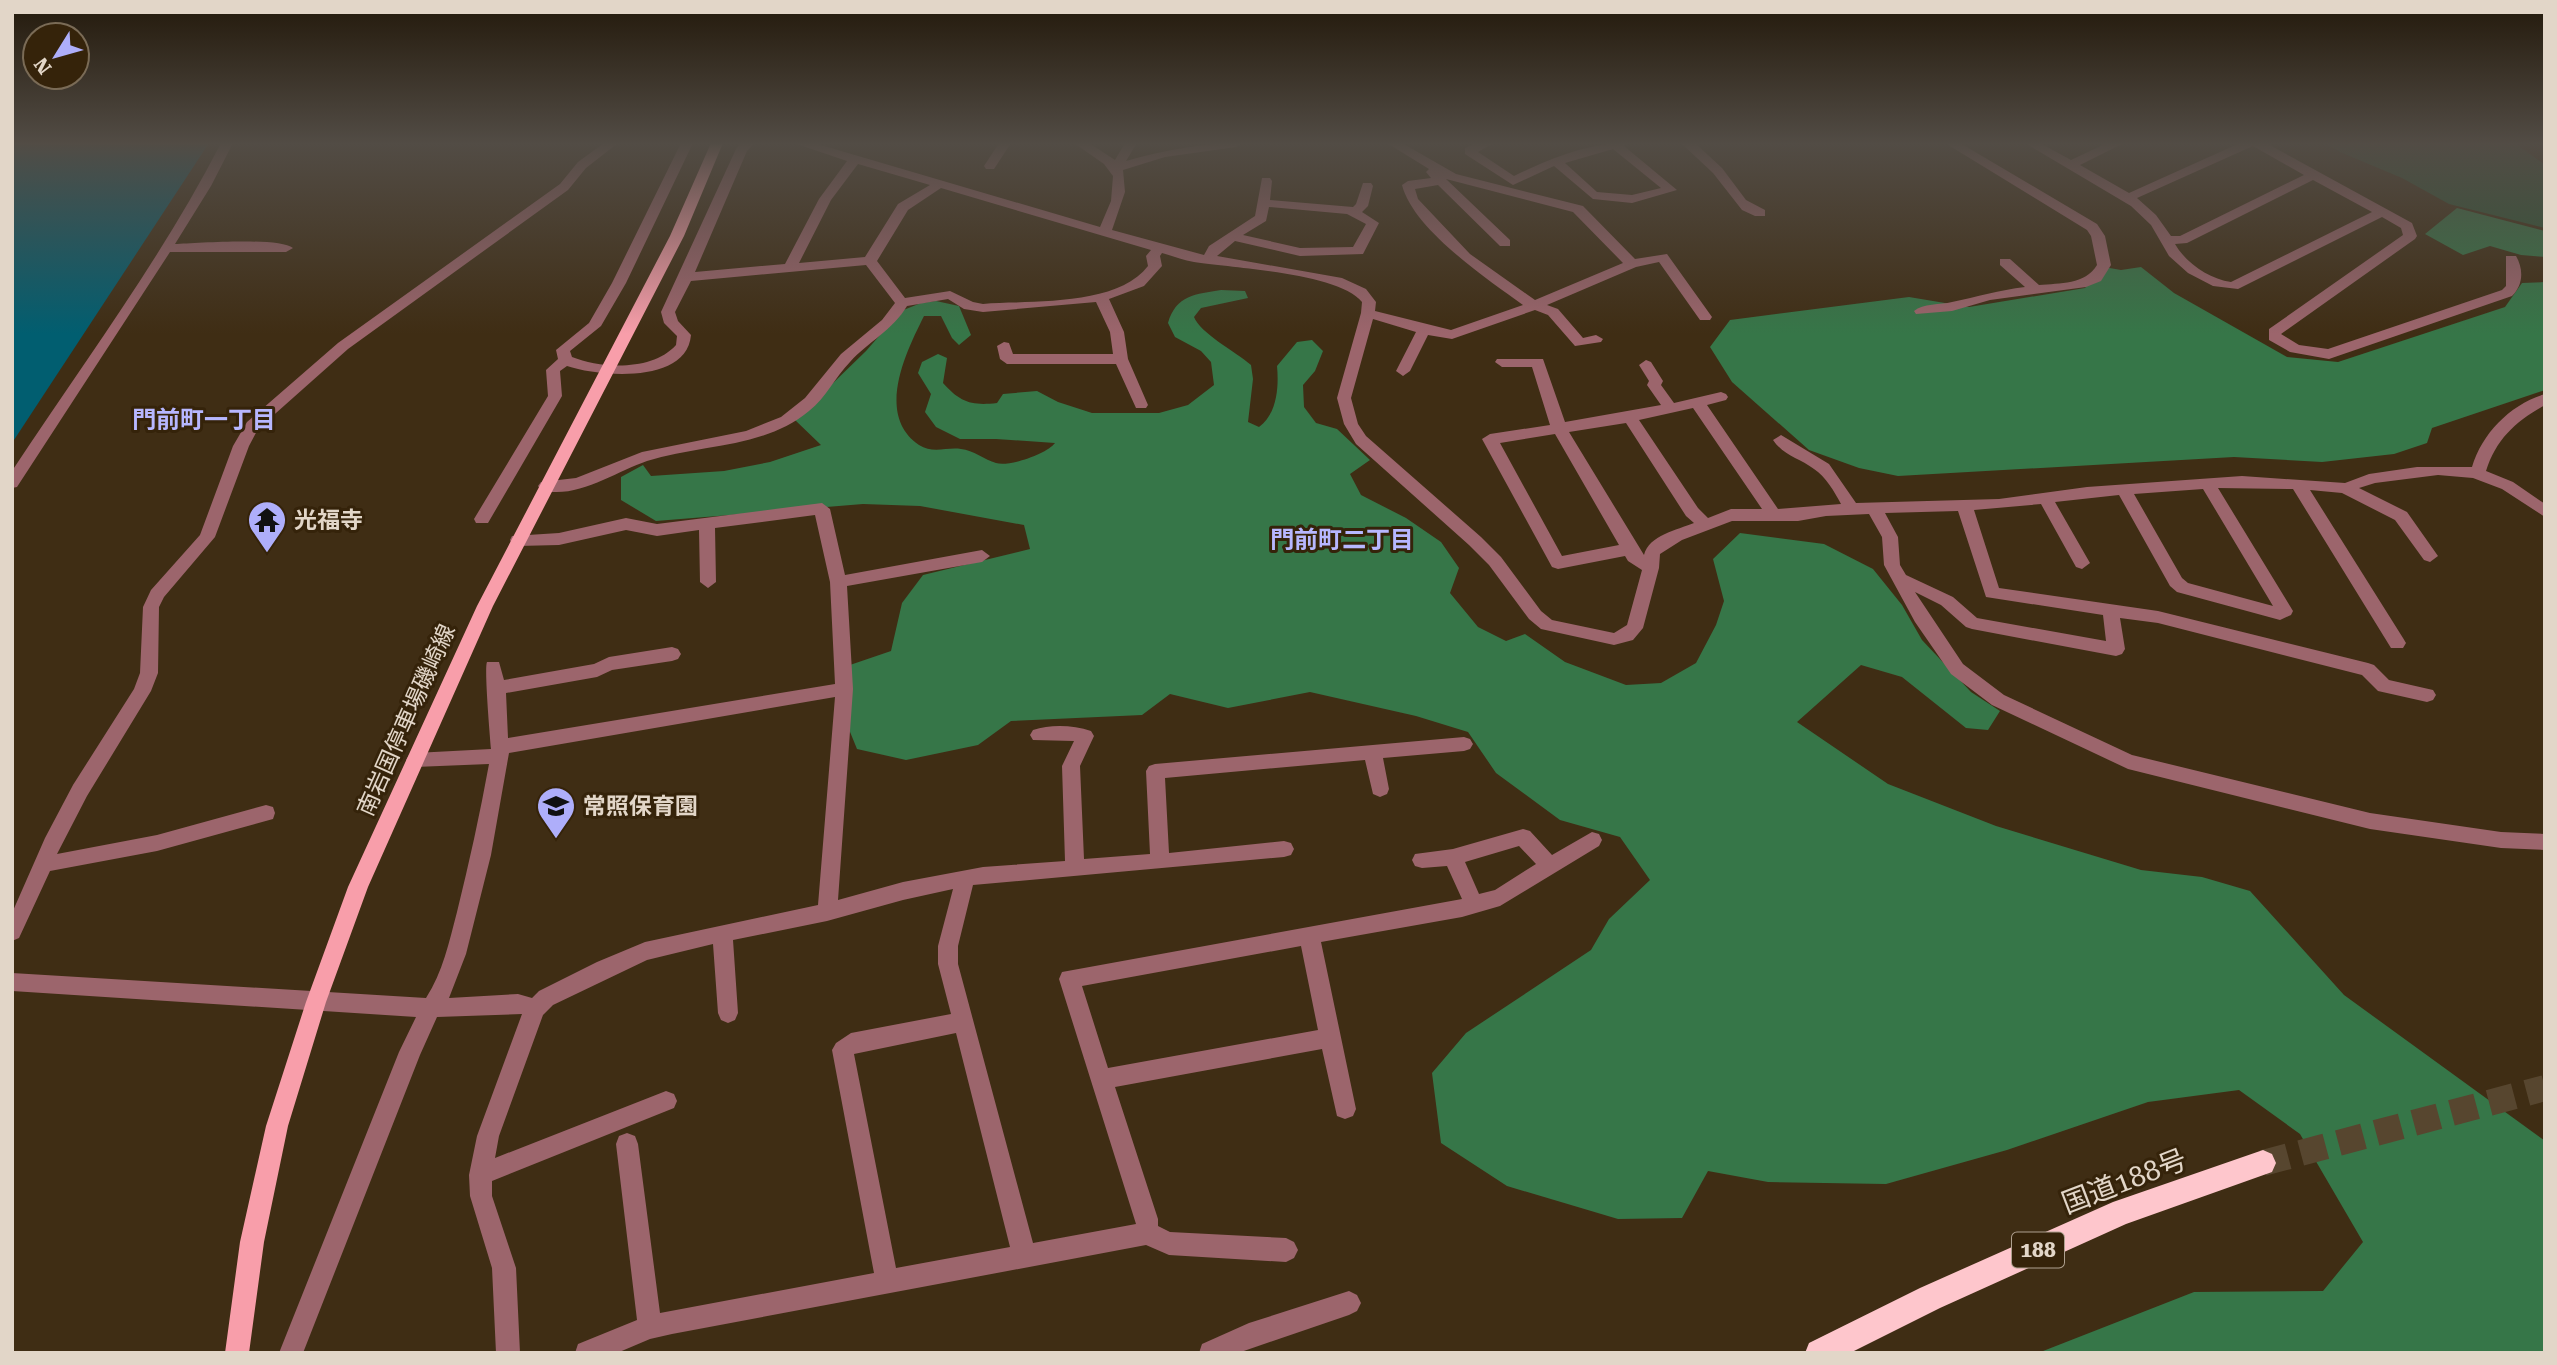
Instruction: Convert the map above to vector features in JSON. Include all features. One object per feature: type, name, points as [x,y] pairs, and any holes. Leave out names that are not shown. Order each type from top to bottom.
[{"type":"highway","name":"国道188号","points":[[1819,1353],[1930,1298],[2123,1212],[2263,1163]]},
{"type":"main road","name":"南岩国停車場磯崎線","points":[[236,1353],[252,1242],[277,1126],[316,1002],[358,887],[518,540],[677,236],[690,207]]},
{"type":"street","points":[[12,483],[192,207]]},
{"type":"street","points":[[12,933],[26,909],[76,796],[142,691],[149,673],[150,607],[157,594],[207,537],[241,446],[252,426],[343,346],[537,207]]},
{"type":"street","points":[[565,360],[563,350],[594,326],[619,283],[656,207]]},
{"type":"street","points":[[565,360],[583,366],[650,367],[676,355],[683,346],[684,335],[671,323],[667,312],[686,277],[717,207]]},
{"type":"street","points":[[791,266],[821,207]]},
{"type":"street","points":[[870,261],[903,207]]},
{"type":"street","points":[[1019,207],[1159,249],[1208,260],[1337,281],[1361,292],[1369,302],[1368,313],[1344,398],[1351,424],[1361,440],[1494,561],[1535,615],[1547,625],[1586,635],[1614,639],[1627,635],[1635,628],[1651,568],[1652,552],[1663,542],[1704,523],[1731,515],[1772,516],[1851,509],[1999,504],[2087,492],[2242,481],[2298,484],[2347,489],[2401,516],[2430,556]]},
{"type":"street","points":[[1104,232],[1114,207]]},
{"type":"street","points":[[1208,260],[1214,249],[1261,218],[1263,207]]},
{"type":"street","points":[[1234,236],[1300,252],[1358,251],[1373,223],[1355,211],[1306,207]]},
{"type":"street","points":[[1355,211],[1360,207]]},
{"type":"street","points":[[1418,207],[1465,257],[1532,305],[1553,312],[1580,343],[1596,339]]},
{"type":"street","points":[[1467,207],[1505,243]]},
{"type":"street","points":[[1568,207],[1578,209],[1632,264]]},
{"type":"street","points":[[1744,207],[1749,211],[1760,213]]},
{"type":"street","points":[[1921,311],[1952,307],[1988,296],[2081,284],[2096,278],[2104,265],[2098,236],[2092,227],[2059,207]]},
{"type":"street","points":[[2139,207],[2164,231],[2175,253],[2183,262],[2220,287],[2233,286],[2382,212]]},
{"type":"street","points":[[2168,240],[2182,240],[2249,207]]},
{"type":"street","points":[[2373,207],[2407,226],[2410,236],[2274,331],[2274,337],[2295,349],[2329,354],[2507,293],[2513,287],[2515,266],[2511,259]]},
{"type":"street","points":[[166,248],[286,248]]},
{"type":"street","points":[[546,486],[567,486],[600,477],[648,455],[744,436],[780,423],[805,407],[829,376],[886,323],[902,303],[950,295],[970,306],[983,308],[1101,297],[1137,285],[1145,279],[1156,265],[1153,256],[1159,249]]},
{"type":"street","points":[[1368,313],[1424,330],[1452,335],[1632,264],[1662,257],[1705,317]]},
{"type":"street","points":[[686,277],[870,261]]},
{"type":"street","points":[[870,261],[902,303]]},
{"type":"street","points":[[2005,262],[2036,290]]},
{"type":"street","points":[[1101,297],[1117,332],[1121,359],[1141,405]]},
{"type":"street","points":[[1402,371],[1424,330]]},
{"type":"street","points":[[1004,345],[1007,359],[1121,359]]},
{"type":"street","points":[[482,519],[555,396],[552,370],[565,360]]},
{"type":"street","points":[[1502,362],[1538,362],[1559,428],[1629,549],[1642,564],[1651,568]]},
{"type":"street","points":[[1646,365],[1656,381],[1654,385],[1670,408]]},
{"type":"street","points":[[1629,549],[1558,563],[1490,439],[1630,416],[1721,397]]},
{"type":"street","points":[[2478,473],[2484,449],[2500,429],[2526,409],[2545,399]]},
{"type":"street","points":[[1697,402],[1770,508],[1772,516]]},
{"type":"street","points":[[1630,416],[1692,512],[1704,523]]},
{"type":"street","points":[[1781,440],[1792,453],[1819,464],[1851,509]]},
{"type":"street","points":[[2347,489],[2361,481],[2437,468],[2478,473],[2511,486],[2545,512]]},
{"type":"street","points":[[2124,491],[2176,582],[2183,588],[2280,614],[2285,611],[2208,484]]},
{"type":"street","points":[[2298,484],[2397,643]]},
{"type":"street","points":[[2046,499],[2082,563]]},
{"type":"street","points":[[1961,504],[1968,513],[1992,593],[2158,617],[2368,670],[2384,686],[2427,695]]},
{"type":"street","points":[[1874,508],[1890,537],[1892,565],[1921,618],[1957,669],[1998,700],[2128,762],[2370,821],[2501,840],[2545,842]]},
{"type":"street","points":[[518,540],[559,538],[626,524],[657,530],[822,509],[838,582],[844,688],[827,912]]},
{"type":"street","points":[[707,525],[708,582]]},
{"type":"street","points":[[838,582],[982,556]]},
{"type":"street","points":[[1900,581],[1908,581],[1947,601],[1972,623],[2116,649],[2110,609]]},
{"type":"street","points":[[497,689],[597,670],[609,664],[672,654]]},
{"type":"street","points":[[291,1353],[405,1065],[431,1008],[446,985],[456,954],[481,855],[500,751],[497,689],[493,667]]},
{"type":"street","points":[[415,760],[500,751],[844,688]]},
{"type":"street","points":[[1039,735],[1072,733],[1085,736],[1071,766],[1075,869]]},
{"type":"street","points":[[1160,862],[1156,771],[1464,744]]},
{"type":"street","points":[[1372,752],[1380,789]]},
{"type":"street","points":[[45,864],[131,849],[222,828],[266,813]]},
{"type":"street","points":[[1422,860],[1454,857],[1523,837],[1550,866]]},
{"type":"street","points":[[1147,1233],[1147,1219],[1069,979],[1474,905],[1500,897],[1592,840]]},
{"type":"street","points":[[508,1353],[504,1268],[481,1196],[480,1175],[488,1136],[536,1009],[546,998],[645,951],[827,912],[903,891],[983,875],[1160,862],[1284,849]]},
{"type":"street","points":[[1454,857],[1474,905]]},
{"type":"street","points":[[963,879],[948,946],[948,964],[1021,1240],[1022,1255]]},
{"type":"street","points":[[722,933],[728,1013]]},
{"type":"street","points":[[1309,936],[1345,1110]]},
{"type":"street","points":[[12,982],[431,1008],[518,1004],[536,1009]]},
{"type":"street","points":[[887,1282],[843,1050],[851,1043],[962,1021]]},
{"type":"street","points":[[1102,1079],[1331,1038]]},
{"type":"street","points":[[480,1175],[666,1101]]},
{"type":"street","points":[[627,1144],[650,1327]]},
{"type":"street","points":[[587,1353],[650,1327],[1147,1233],[1169,1243],[1286,1250]]},
{"type":"street","points":[[1211,1353],[1250,1335],[1349,1303]]},
{"type":"green space","points":[[2460,207],[2545,207],[2545,228]]},
{"type":"green space","points":[[2457,208],[2545,231],[2545,257],[2521,255],[2490,246],[2463,255],[2425,234]]},
{"type":"green space","points":[[2104,267],[2121,270],[2141,267],[2174,293],[2287,357],[2338,362],[2505,307],[2522,283],[2545,282],[2545,390],[2432,428],[2427,443],[2394,454],[2322,462],[2234,457],[1898,476],[1859,468],[1809,450],[1732,382],[1710,347],[1730,320],[1909,297],[1969,307],[2085,288]]},
{"type":"green space","points":[[1221,290],[1245,291],[1248,298],[1201,308],[1194,317],[1211,336],[1251,365],[1253,379],[1248,422],[1259,427],[1265,422],[1275,400],[1277,366],[1297,342],[1312,340],[1323,351],[1315,371],[1303,385],[1304,407],[1316,423],[1337,429],[1370,460],[1350,474],[1361,495],[1406,518],[1441,542],[1459,568],[1450,593],[1478,627],[1506,641],[1525,634],[1565,662],[1626,685],[1661,683],[1696,663],[1716,625],[1724,601],[1713,559],[1740,533],[1824,544],[1873,569],[1902,605],[1922,640],[1971,692],[2000,711],[1988,730],[1966,728],[1902,677],[1861,665],[1797,722],[1888,784],[1996,826],[2141,870],[2202,877],[2250,891],[2344,995],[2545,1141],[2545,1353],[2038,1353],[2194,1292],[2323,1291],[2363,1242],[2300,1134],[2239,1090],[2148,1102],[2007,1150],[1886,1184],[1768,1182],[1708,1171],[1682,1218],[1618,1219],[1507,1186],[1441,1143],[1432,1073],[1466,1033],[1591,950],[1609,919],[1650,880],[1620,837],[1560,820],[1496,773],[1468,732],[1416,716],[1310,692],[1228,708],[1170,694],[1142,715],[1011,721],[978,745],[906,760],[857,749],[846,722],[847,666],[891,651],[902,603],[923,575],[1030,549],[1024,525],[920,506],[863,504],[656,521],[621,500],[621,477],[643,465],[651,476],[724,471],[770,462],[821,445],[795,420],[866,351],[901,311],[921,303],[936,301],[959,306],[971,335],[959,345],[952,338],[941,316],[924,316],[909,347],[898,383],[899,417],[906,432],[924,448],[965,450],[1002,464],[1036,455],[1055,443],[960,439],[936,427],[925,412],[931,394],[918,373],[922,362],[938,354],[947,358],[943,383],[955,395],[973,403],[997,403],[1003,394],[1037,391],[1058,402],[1092,413],[1159,413],[1188,405],[1214,385],[1211,362],[1201,351],[1175,337],[1168,323],[1182,301],[1195,295]]},
{"type":"water","points":[[12,207],[167,207],[12,443]]},
{"type":"tunnel","points":[[2263,1163],[2545,1088]]},
{"type":"place","name":"光福寺","points":[[267,554]]},
{"type":"place","name":"常照保育園","points":[[556,840]]},
{"type":"district","name":"門前町一丁目","points":[[204,420]]},
{"type":"district","name":"門前町二丁目","points":[[1342,540]]}]
